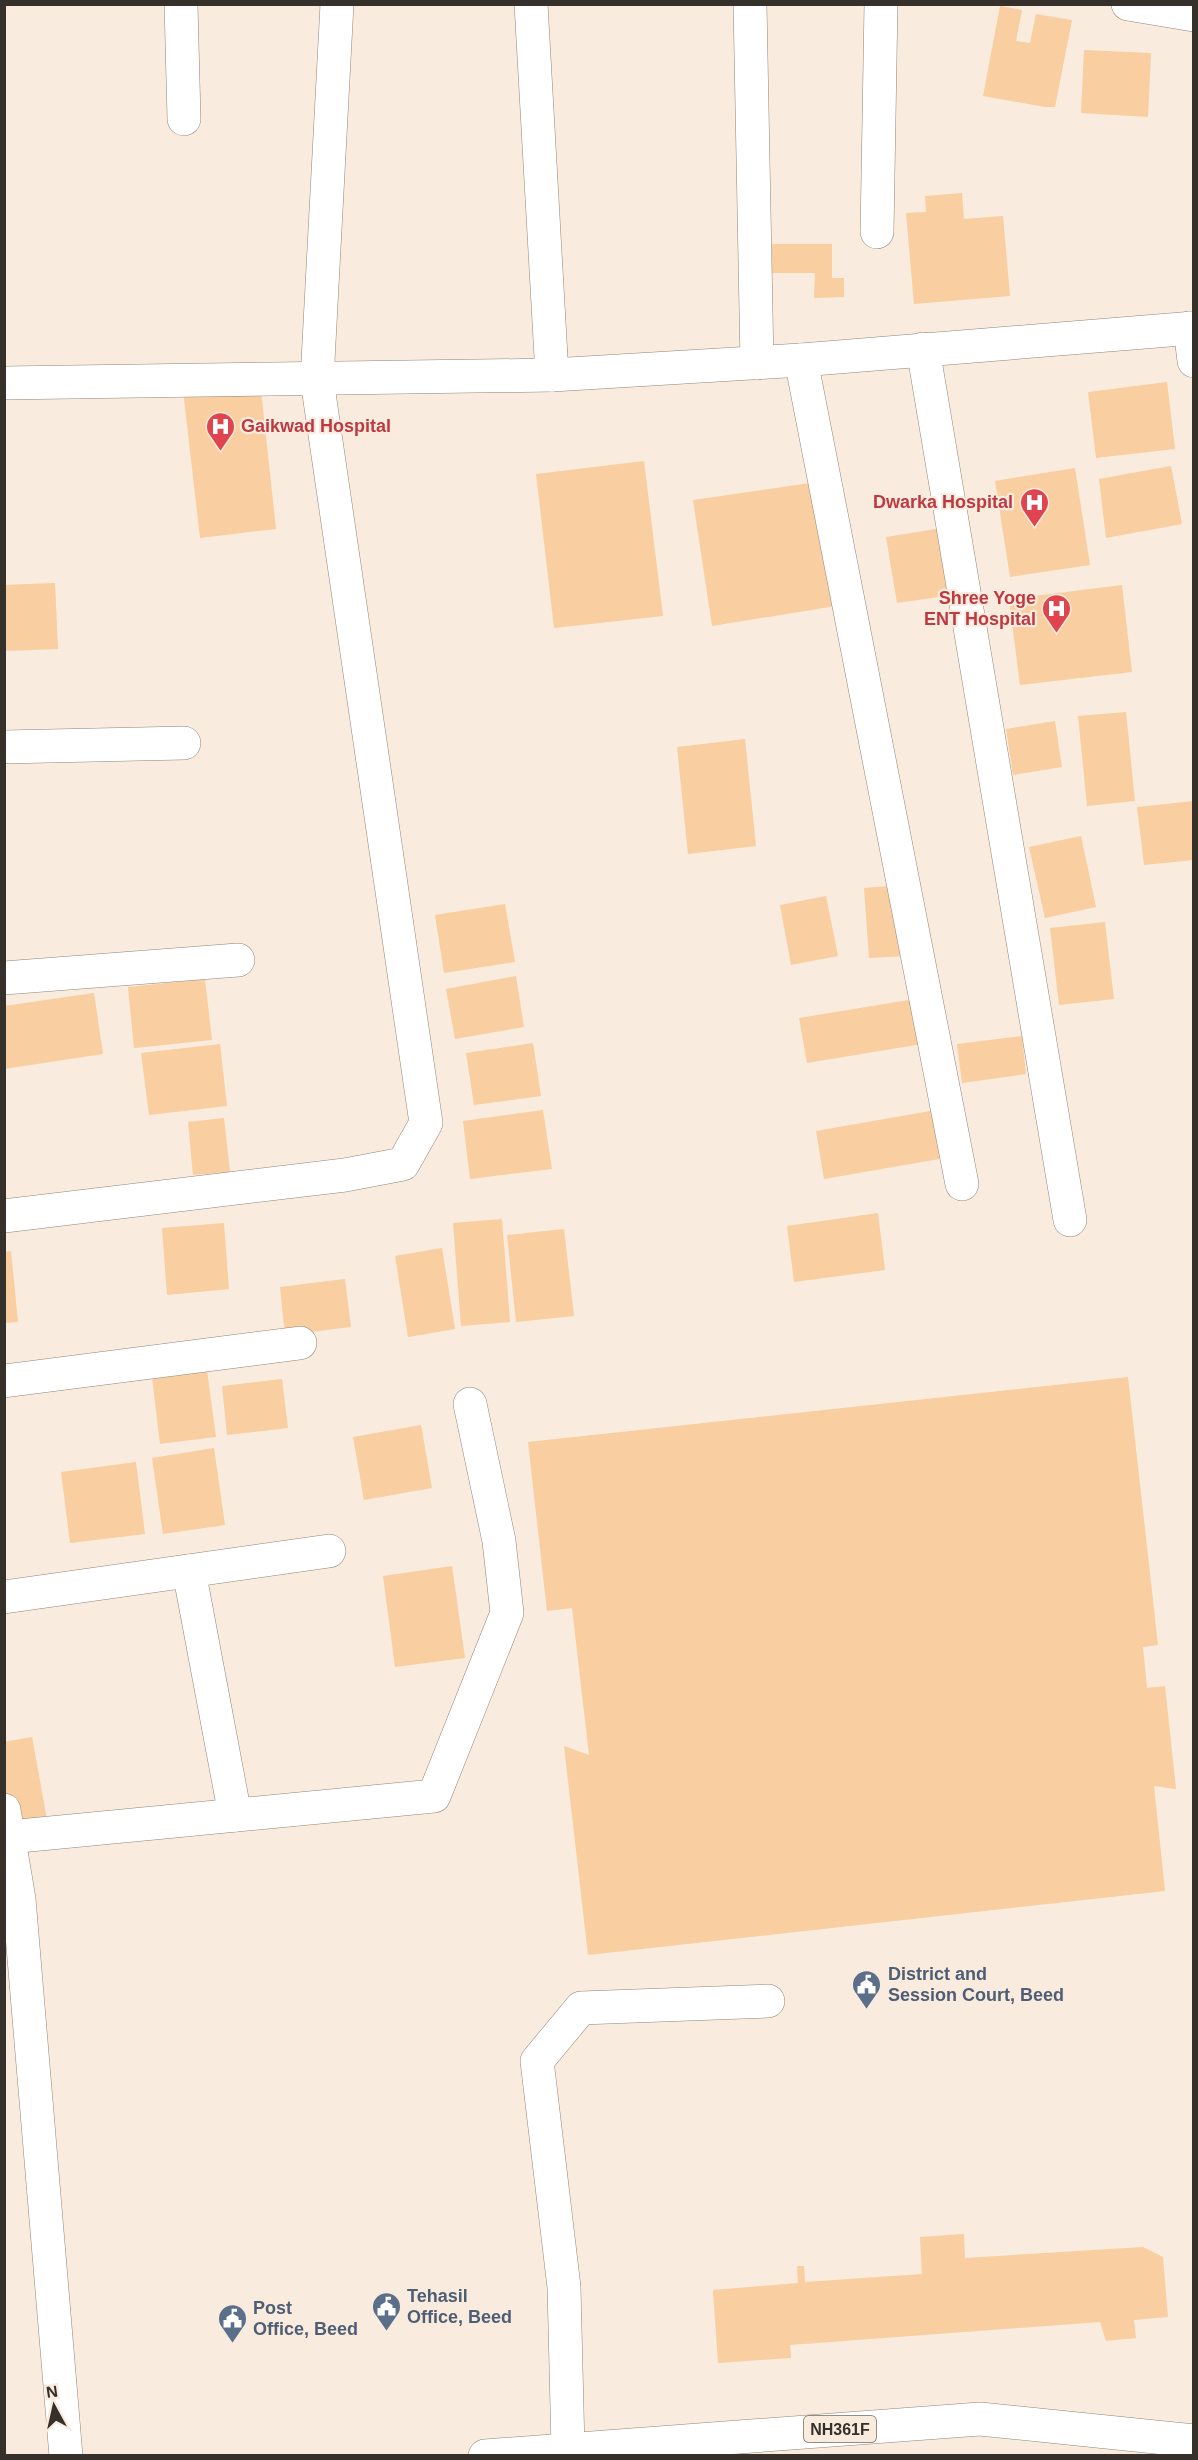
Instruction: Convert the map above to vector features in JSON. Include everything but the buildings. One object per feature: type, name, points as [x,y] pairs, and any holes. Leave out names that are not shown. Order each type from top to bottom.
[{"type":"main road","points":[[180,4],[184,118]]},
{"type":"main road","points":[[4,1216],[345,1174],[403,1164],[426,1123],[317,380],[337,4]]},
{"type":"main road","points":[[531,4],[552,375]]},
{"type":"main road","points":[[750,4],[757,363]]},
{"type":"main road","points":[[877,232],[881,4]]},
{"type":"main road","points":[[1128,4],[1194,15]]},
{"type":"main road","points":[[4,383],[552,375],[801,360],[1192,328],[1194,361]]},
{"type":"main road","points":[[923,349],[1070,1220]]},
{"type":"main road","points":[[801,360],[962,1184]]},
{"type":"main road","points":[[4,747],[184,743]]},
{"type":"main road","points":[[4,978],[238,960]]},
{"type":"main road","points":[[4,1381],[300,1343]]},
{"type":"main road","points":[[66,2456],[12,1900],[7,1824],[235,1815],[434,1796],[507,1613],[499,1541],[470,1404]]},
{"type":"main road","points":[[4,1597],[329,1551]]},
{"type":"main road","points":[[189,1571],[235,1815]]},
{"type":"main road","points":[[568,2449],[564,2287],[537,2061],[581,2008],[768,2001]]},
{"type":"main road","name":"NH361F","points":[[485,2456],[980,2419],[1194,2440]]},
{"type":"place","name":"Gaikwad Hospital","points":[[220,452]]},
{"type":"place","name":"Dwarka Hospital","points":[[1034,528]]},
{"type":"place","name":"Shree Yoge ENT Hospital","points":[[1057,634]]},
{"type":"place","name":"District and Session Court, Beed","points":[[867,2010]]},
{"type":"place","name":"Tehasil Office, Beed","points":[[386,2332]]},
{"type":"place","name":"Post Office, Beed","points":[[232,2344]]}]
